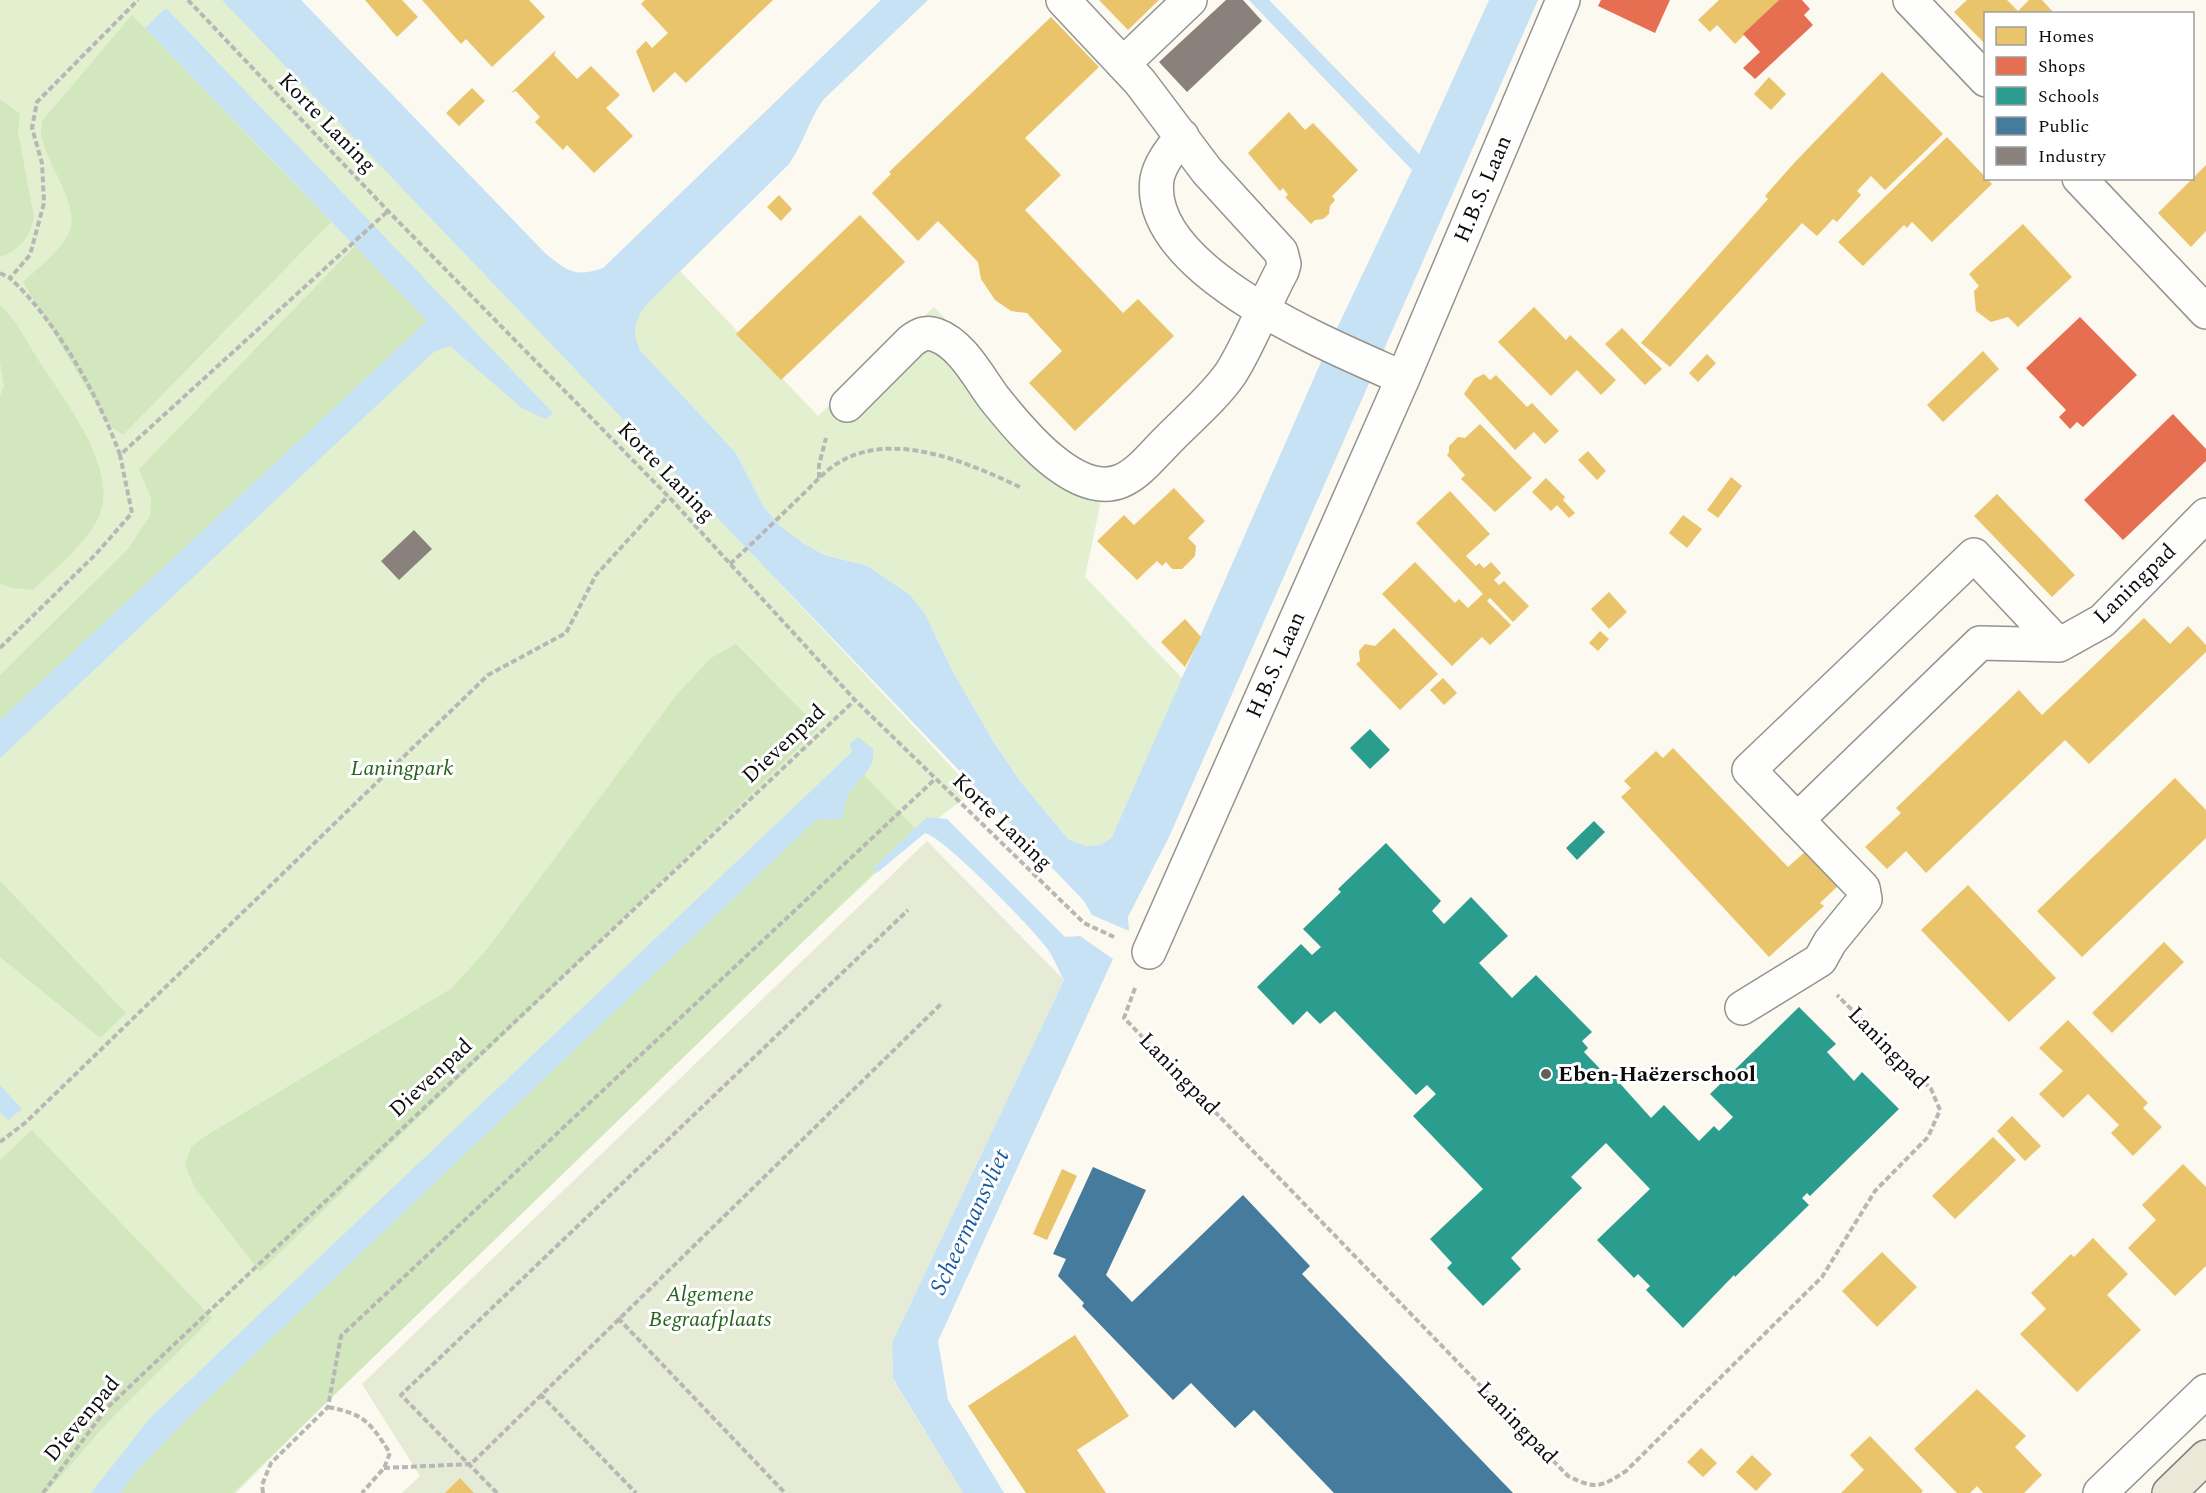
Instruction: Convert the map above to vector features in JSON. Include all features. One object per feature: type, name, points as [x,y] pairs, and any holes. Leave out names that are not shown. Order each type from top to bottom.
[{"type":"main road","points":[[2169,1493],[2206,1457]]},
{"type":"street","points":[[847,405],[911,341],[920,334],[936,334],[958,352],[1040,449],[1063,468],[1083,479],[1114,483],[1133,474],[1145,463],[1229,375],[1245,348],[1282,271],[1284,258],[1281,252],[1207,171],[1182,136],[1123,64],[1063,0]]},
{"type":"street","points":[[1123,64],[1190,0]]},
{"type":"street","name":"H.B.S. Laan","points":[[1137,946],[1563,0]]},
{"type":"street","points":[[1921,4],[1984,78]]},
{"type":"street","points":[[1182,136],[1165,159],[1156,190],[1168,224],[1180,243],[1206,272],[1232,292],[1396,375]]},
{"type":"street","points":[[2081,180],[2206,312]]},
{"type":"street","name":"Laningpad","points":[[2059,645],[2102,621],[2206,515]]},
{"type":"street","points":[[1742,1008],[1820,960],[1830,942],[1865,899],[1863,888],[1749,770],[1974,555],[2059,645]]},
{"type":"street","points":[[1797,820],[1980,643],[2059,645]]},
{"type":"street","points":[[2100,1493],[2206,1391]]},
{"type":"path","points":[[10,278],[30,255],[44,203],[42,163],[32,128],[37,102],[138,0]]},
{"type":"path","name":"Korte Laning","points":[[188,0],[388,211],[668,496],[855,700],[934,780],[1084,923],[1137,946]]},
{"type":"path","points":[[120,455],[388,211]]},
{"type":"path","points":[[0,273],[10,278],[33,299],[107,420],[120,455],[132,513],[95,555],[0,648]]},
{"type":"path","points":[[730,564],[837,463],[869,450],[921,452],[948,459],[1041,495],[1055,495],[1067,491],[1083,479]]},
{"type":"path","points":[[0,1142],[33,1114],[489,675],[566,633],[596,574],[668,496]]},
{"type":"path","name":"Dievenpad","points":[[43,1493],[107,1408],[855,700]]},
{"type":"path","points":[[263,1493],[262,1485],[271,1463],[328,1407],[341,1336],[934,780]]},
{"type":"path","points":[[497,1493],[401,1395],[908,910]]},
{"type":"path","name":"Laningpad","points":[[1137,946],[1124,1018],[1568,1476],[1588,1486],[1604,1485],[1626,1471],[1822,1277],[1875,1191],[1928,1137],[1940,1110],[1931,1089],[1831,990],[1820,960]]},
{"type":"path","points":[[384,1468],[471,1464],[941,1004]]},
{"type":"path","points":[[618,1318],[785,1493]]},
{"type":"path","points":[[540,1394],[636,1493]]},
{"type":"path","points":[[328,1407],[354,1413],[375,1430],[390,1453],[384,1468],[362,1493]]},
{"type":"green space","name":"Laningpark","points":[[0,0],[225,0],[461,243],[974,791],[919,833],[547,1181],[236,1493],[0,1493]]},
{"type":"green space","points":[[132,15],[331,222],[123,435],[108,424],[23,282],[58,248],[68,235],[71,225],[68,201],[41,137],[42,121]]},
{"type":"green space","points":[[0,99],[20,114],[18,132],[34,217],[30,231],[23,242],[13,251],[0,257]]},
{"type":"green space","points":[[355,246],[427,321],[0,720],[0,675],[127,550],[150,516],[151,498],[139,469]]},
{"type":"green space","points":[[680,271],[818,416],[934,307],[990,366],[1009,401],[1087,470],[1108,467],[1085,577],[1183,679],[1112,837],[1101,845],[1086,846],[1068,839],[1020,781],[993,741],[952,670],[925,614],[910,595],[868,566],[826,555],[803,543],[780,526],[763,506],[736,453],[640,350],[634,334],[639,314],[651,298]]},
{"type":"green space","points":[[0,305],[17,325],[79,422],[97,461],[103,486],[103,501],[94,526],[75,550],[33,590],[0,584],[0,396],[4,386],[0,362]]},
{"type":"green space","points":[[736,644],[819,728],[260,1272],[195,1188],[185,1165],[191,1147],[452,988],[487,949],[678,693],[711,658]]},
{"type":"green space","points":[[863,774],[915,828],[873,868],[876,871],[233,1493],[121,1493],[135,1473],[189,1417],[816,820],[843,819],[845,799]]},
{"type":"green space","name":"Algemene Begraafplaats","points":[[927,841],[1064,980],[892,1343],[893,1380],[963,1493],[402,1493],[420,1476],[362,1384]]},
{"type":"green space","points":[[0,881],[126,1013],[100,1038],[0,957]]},
{"type":"green space","points":[[32,1130],[212,1318],[108,1422],[46,1493],[0,1493],[0,1160]]},
{"type":"water","points":[[222,0],[301,0],[545,253],[572,271],[585,272],[603,268],[881,0],[928,0],[823,100],[789,164],[645,306],[636,323],[635,333],[640,350],[736,453],[763,506],[780,526],[803,543],[825,555],[868,566],[910,595],[925,614],[952,670],[993,741],[1020,781],[1068,839],[1086,846],[1101,845],[1112,837],[1321,362],[1412,170],[1249,0],[1269,0],[1419,154],[1489,0],[1538,0],[1169,837],[1128,917],[1129,931],[1092,915],[1084,901]]},
{"type":"water","points":[[166,8],[553,413],[545,419],[522,408],[450,346],[435,351],[0,758],[0,720],[427,321],[145,28]]},
{"type":"water","points":[[858,737],[873,749],[873,760],[869,769],[847,797],[843,819],[816,820],[189,1417],[135,1473],[121,1493],[91,1493],[150,1418],[852,752],[850,744]]},
{"type":"water","name":"Scheermansvliet","points":[[927,817],[947,819],[1065,937],[1080,936],[1113,959],[938,1341],[948,1400],[1004,1493],[963,1493],[893,1379],[892,1343],[1064,980],[1049,951],[1024,922],[969,866],[936,839],[925,833],[877,873],[873,868]]},
{"type":"water","points":[[0,1085],[22,1109],[8,1120],[0,1112]]},
{"type":"building: Homes","points":[[365,0],[402,0],[418,17],[397,37]]},
{"type":"building: Homes","points":[[422,0],[529,0],[545,17],[492,67],[466,39],[461,44]]},
{"type":"building: Homes","points":[[645,0],[773,0],[686,83],[675,72],[653,93],[636,51],[646,41],[652,48],[668,33],[641,4]]},
{"type":"building: Homes","points":[[1099,0],[1159,0],[1128,30]]},
{"type":"building: Homes","points":[[1719,0],[1779,0],[1735,44],[1717,25],[1710,32],[1698,20]]},
{"type":"building: Homes","points":[[1967,0],[2007,0],[2018,11],[2029,0],[2042,0],[2053,12],[1984,12],[1984,43],[1954,12]]},
{"type":"building: Homes","points":[[1051,17],[1099,67],[1025,138],[1061,175],[1025,210],[1123,313],[1138,299],[1174,336],[1075,431],[1029,383],[1062,351],[1027,313],[1011,311],[995,300],[981,279],[978,262],[938,221],[918,241],[872,193],[891,174],[889,172]]},
{"type":"building: Homes","points":[[556,50],[554,55],[577,79],[591,66],[620,95],[606,108],[633,136],[594,173],[567,145],[563,150],[535,122],[540,117],[516,91],[511,93]]},
{"type":"building: Homes","points":[[1882,72],[1943,134],[1885,190],[1871,176],[1857,191],[1861,195],[1837,222],[1833,219],[1817,236],[1802,223],[1670,367],[1641,343],[1768,199],[1765,196],[1795,162]]},
{"type":"building: Homes","points":[[1769,77],[1786,94],[1771,110],[1754,94]]},
{"type":"building: Homes","points":[[472,88],[485,101],[459,126],[446,113]]},
{"type":"building: Homes","points":[[1289,112],[1305,130],[1313,123],[1358,170],[1332,196],[1335,200],[1330,206],[1329,214],[1311,224],[1285,197],[1288,195],[1283,188],[1280,191],[1248,153]]},
{"type":"building: Homes","points":[[1947,137],[1984,176],[1984,180],[1988,180],[1992,184],[1932,242],[1912,222],[1907,228],[1904,225],[1863,266],[1838,242]]},
{"type":"building: Homes","points":[[2206,165],[2206,231],[2191,247],[2158,213],[2191,180],[2194,180],[2194,177]]},
{"type":"building: Homes","points":[[779,195],[792,209],[781,221],[767,207]]},
{"type":"building: Homes","points":[[860,215],[905,262],[781,380],[736,334]]},
{"type":"building: Homes","points":[[2023,224],[2072,277],[2018,327],[2008,317],[1991,322],[1976,311],[1974,291],[1979,286],[1969,274]]},
{"type":"building: Homes","points":[[1534,307],[1566,340],[1570,335],[1616,380],[1601,395],[1577,370],[1551,396],[1498,342]]},
{"type":"building: Homes","points":[[1622,328],[1662,369],[1645,385],[1605,344]]},
{"type":"building: Homes","points":[[1983,351],[1999,369],[1943,422],[1927,405]]},
{"type":"building: Homes","points":[[1707,354],[1716,363],[1698,382],[1689,373]]},
{"type":"building: Homes","points":[[1484,374],[1490,380],[1496,375],[1527,407],[1532,403],[1559,431],[1545,444],[1534,432],[1515,450],[1464,394],[1474,379]]},
{"type":"building: Homes","points":[[1480,424],[1532,478],[1495,512],[1461,479],[1465,475],[1447,455],[1449,446],[1458,437],[1465,438]]},
{"type":"building: Homes","points":[[1588,451],[1606,471],[1597,480],[1578,460]]},
{"type":"building: Homes","points":[[1731,477],[1742,486],[1718,518],[1707,510]]},
{"type":"building: Homes","points":[[1546,478],[1565,497],[1563,500],[1575,513],[1569,518],[1557,505],[1551,511],[1532,492]]},
{"type":"building: Homes","points":[[1174,488],[1205,521],[1188,538],[1196,546],[1195,556],[1182,569],[1172,569],[1166,562],[1162,566],[1157,561],[1137,580],[1097,541],[1124,515],[1134,525]]},
{"type":"building: Homes","points":[[1450,491],[1490,534],[1466,556],[1476,566],[1479,563],[1484,568],[1491,562],[1501,573],[1494,580],[1499,585],[1504,581],[1529,606],[1513,622],[1490,598],[1487,601],[1511,625],[1490,645],[1482,637],[1452,666],[1382,594],[1415,562],[1455,603],[1459,599],[1468,608],[1483,594],[1416,523]]},
{"type":"building: Homes","points":[[1997,494],[2075,575],[2052,597],[1974,516]]},
{"type":"building: Homes","points":[[1683,515],[1702,529],[1687,548],[1669,533]]},
{"type":"building: Homes","points":[[1609,592],[1627,612],[1609,629],[1591,609]]},
{"type":"building: Homes","points":[[2144,618],[2170,644],[2188,626],[2206,645],[2206,652],[2089,764],[2065,740],[1926,873],[1906,851],[1887,869],[1865,847],[1901,813],[1896,808],[2019,690],[2042,715]]},
{"type":"building: Homes","points":[[1185,619],[1201,637],[1185,667],[1161,642]]},
{"type":"building: Homes","points":[[1394,628],[1438,674],[1400,710],[1356,664],[1360,661],[1359,651],[1365,644],[1375,646]]},
{"type":"building: Homes","points":[[1600,631],[1609,639],[1598,651],[1589,643]]},
{"type":"building: Homes","points":[[1443,678],[1457,693],[1444,705],[1430,690]]},
{"type":"building: Homes","points":[[1673,748],[1788,867],[1807,850],[1839,885],[1820,903],[1824,906],[1769,957],[1621,797],[1631,788],[1624,781],[1656,751],[1663,758]]},
{"type":"building: Homes","points":[[2175,778],[2206,810],[2206,838],[2082,957],[2037,911]]},
{"type":"building: Homes","points":[[1968,885],[2056,978],[2009,1022],[1921,930]]},
{"type":"building: Homes","points":[[2164,942],[2184,962],[2112,1033],[2092,1013]]},
{"type":"building: Homes","points":[[2068,1020],[2148,1103],[2143,1108],[2162,1127],[2133,1156],[2111,1133],[2119,1125],[2088,1094],[2063,1118],[2039,1094],[2063,1071],[2039,1048]]},
{"type":"building: Homes","points":[[2012,1116],[2041,1146],[2025,1161],[1997,1131]]},
{"type":"building: Homes","points":[[1993,1137],[2016,1160],[1955,1219],[1932,1196]]},
{"type":"building: Homes","points":[[2183,1164],[2206,1187],[2206,1266],[2175,1296],[2128,1248],[2156,1220],[2142,1205]]},
{"type":"building: Homes","points":[[1062,1169],[1077,1176],[1047,1240],[1033,1234]]},
{"type":"building: Homes","points":[[2093,1238],[2128,1274],[2107,1295],[2141,1330],[2077,1392],[2020,1334],[2046,1309],[2031,1293],[2071,1254],[2074,1257]]},
{"type":"building: Homes","points":[[1882,1252],[1917,1287],[1877,1327],[1842,1291]]},
{"type":"building: Homes","points":[[1075,1335],[1129,1416],[1077,1450],[1106,1493],[1026,1493],[968,1406]]},
{"type":"building: Homes","points":[[1977,1389],[2026,1436],[2015,1447],[2042,1475],[2024,1493],[1983,1493],[1977,1486],[1970,1493],[1957,1493],[1914,1449]]},
{"type":"building: Homes","points":[[1870,1436],[1923,1491],[1921,1493],[1841,1493],[1864,1470],[1850,1455]]},
{"type":"building: Homes","points":[[1701,1448],[1717,1463],[1703,1477],[1687,1462]]},
{"type":"building: Homes","points":[[1752,1455],[1772,1474],[1756,1491],[1736,1472]]},
{"type":"building: Homes","points":[[460,1478],[474,1493],[445,1493]]},
{"type":"building: Shops","points":[[1601,0],[1670,0],[1655,33],[1598,6]]},
{"type":"building: Shops","points":[[1779,0],[1802,0],[1810,9],[1804,15],[1813,25],[1755,79],[1743,68],[1760,52],[1743,34]]},
{"type":"building: Shops","points":[[2080,317],[2137,375],[2083,427],[2077,422],[2070,429],[2059,417],[2066,410],[2026,368]]},
{"type":"building: Shops","points":[[2173,414],[2206,449],[2206,461],[2123,540],[2084,500]]},
{"type":"building: Schools","points":[[1370,729],[1390,750],[1370,769],[1350,748]]},
{"type":"building: Schools","points":[[1594,821],[1605,832],[1577,860],[1566,848]]},
{"type":"building: Schools","points":[[1386,843],[1441,901],[1432,911],[1444,924],[1471,897],[1508,936],[1479,963],[1512,998],[1536,975],[1592,1032],[1582,1041],[1588,1048],[1584,1052],[1604,1073],[1607,1069],[1651,1118],[1664,1105],[1699,1141],[1714,1126],[1719,1131],[1733,1117],[1710,1094],[1799,1007],[1836,1044],[1827,1052],[1854,1081],[1862,1072],[1899,1109],[1810,1196],[1807,1193],[1802,1198],[1809,1205],[1735,1277],[1734,1275],[1683,1328],[1646,1290],[1650,1286],[1638,1274],[1634,1278],[1597,1240],[1650,1189],[1606,1143],[1571,1177],[1582,1188],[1511,1258],[1521,1269],[1483,1306],[1447,1268],[1452,1263],[1430,1239],[1483,1189],[1413,1116],[1436,1094],[1427,1085],[1416,1095],[1335,1011],[1320,1024],[1307,1011],[1293,1025],[1257,987],[1301,944],[1312,955],[1321,947],[1303,929],[1341,892],[1338,889]]},
{"type":"building: Public","points":[[1093,1167],[1146,1190],[1106,1275],[1132,1302],[1243,1195],[1310,1266],[1302,1274],[1513,1493],[1334,1493],[1254,1410],[1235,1428],[1191,1383],[1173,1400],[1082,1306],[1084,1303],[1058,1276],[1066,1259],[1053,1254]]},
{"type":"building: Industry","points":[[1226,0],[1243,0],[1262,21],[1187,92],[1159,62]]},
{"type":"building: Industry","points":[[414,530],[432,549],[399,580],[381,561]]},
{"type":"place","name":"Eben-Haëzerschool","points":[[1546,1074]]}]
